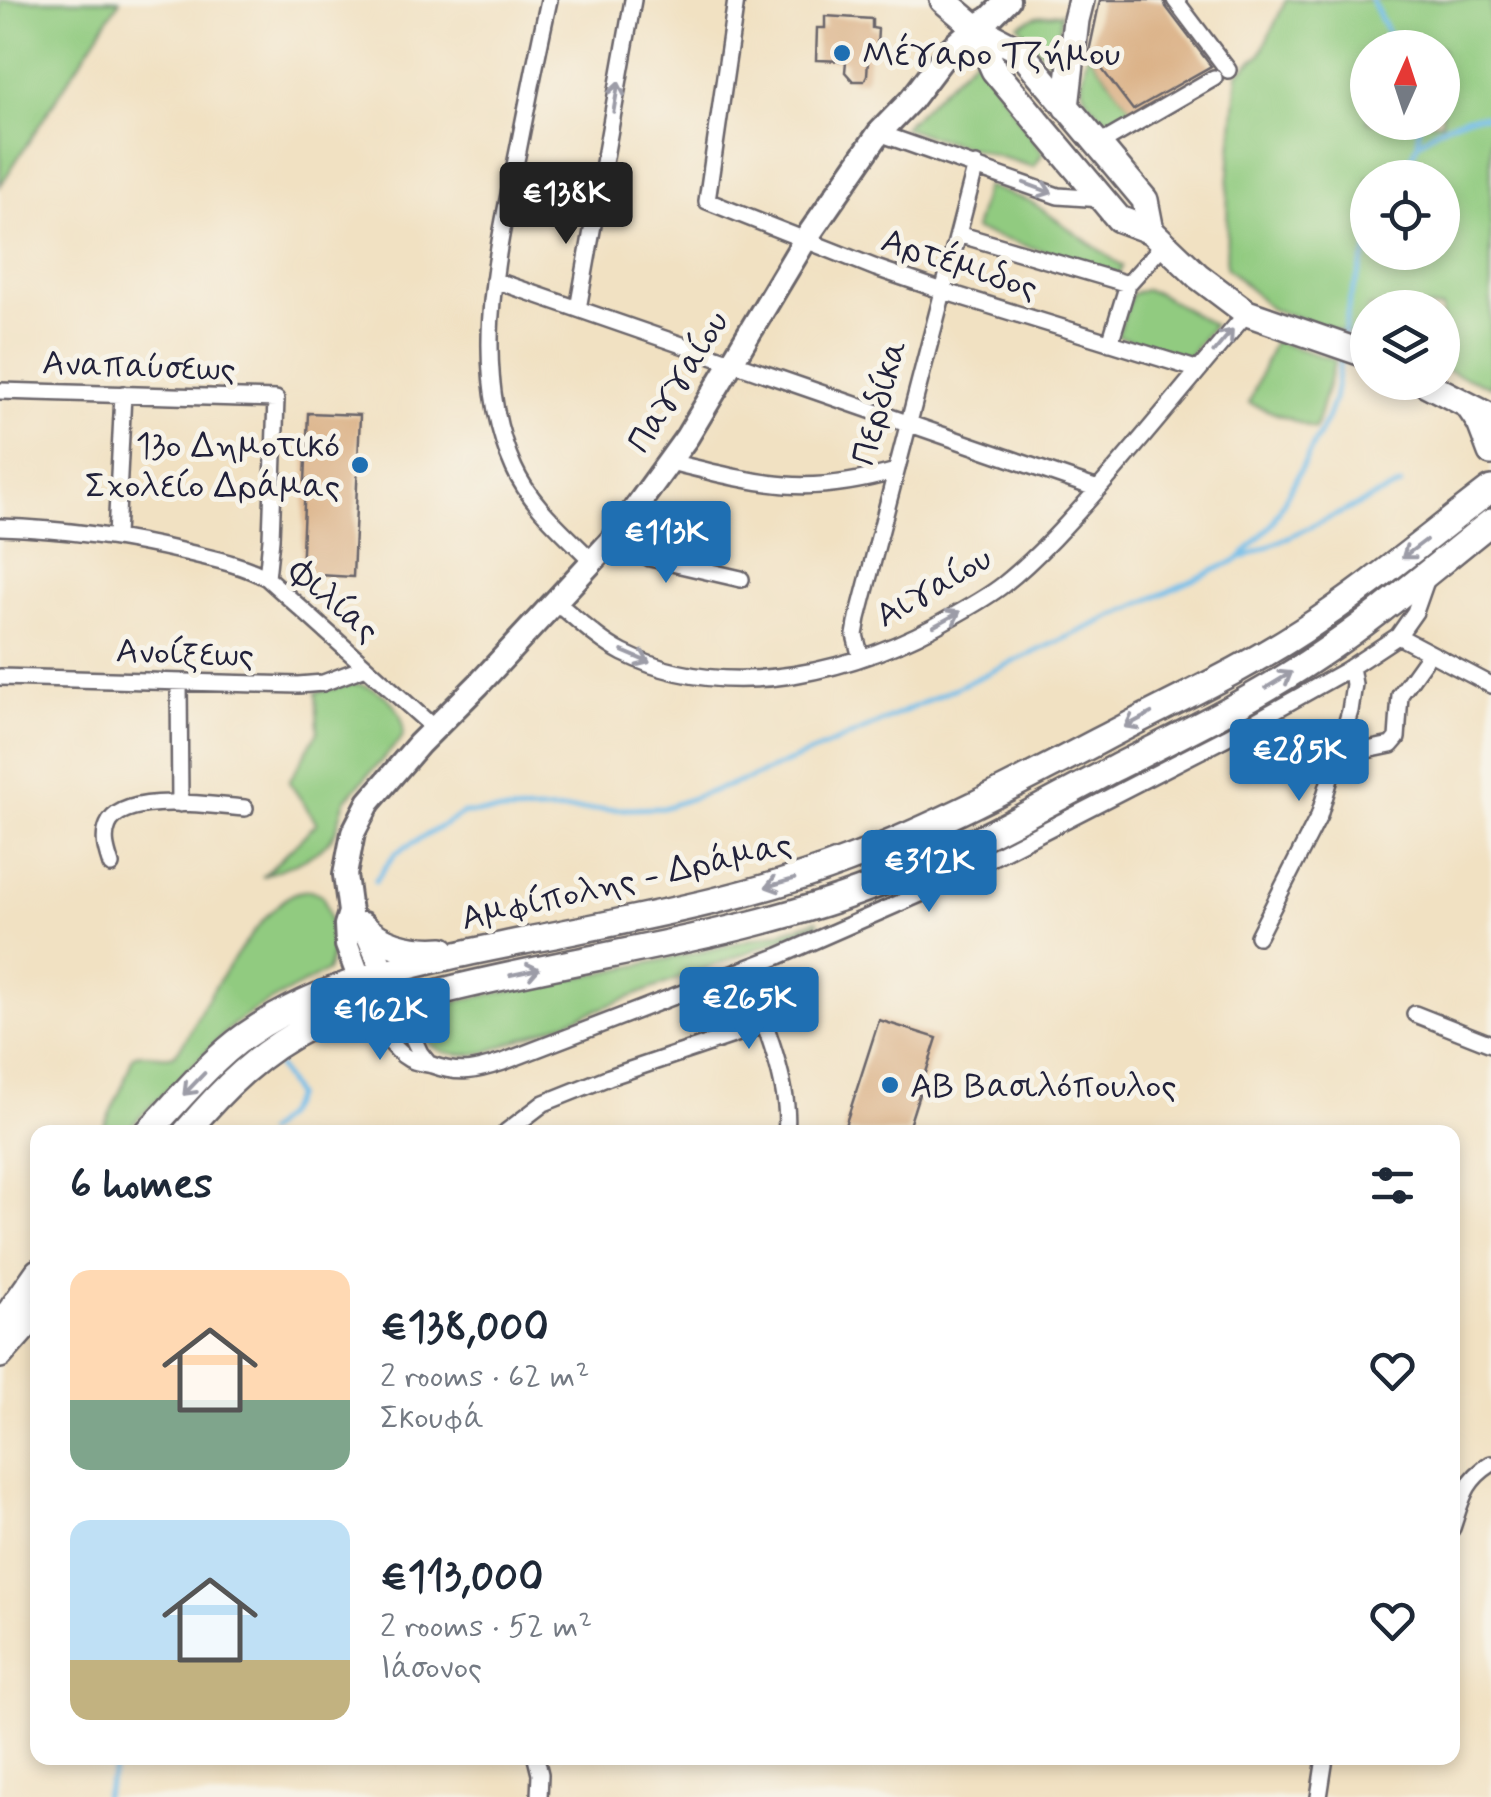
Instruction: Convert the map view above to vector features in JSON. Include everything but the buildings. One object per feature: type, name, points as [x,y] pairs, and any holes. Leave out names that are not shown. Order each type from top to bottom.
[{"type":"main road","points":[[943,0],[975,27],[1019,50],[1145,200],[1158,238]]},
{"type":"main road","points":[[975,27],[1008,0]]},
{"type":"main road","points":[[1066,108],[1081,0]]},
{"type":"main road","points":[[975,27],[994,70],[1119,219],[1158,238],[1220,295],[1247,314],[1350,348]]},
{"type":"main road","name":"Παγγαίου","points":[[354,909],[345,876],[349,853],[360,816],[378,790],[613,538],[670,462],[804,240],[880,133],[949,50],[975,27]]},
{"type":"main road","points":[[1460,400],[1491,417]]},
{"type":"main road","points":[[1466,403],[1480,423],[1491,452]]},
{"type":"main road","name":"Αμφίπολης - Δράμας","points":[[155,1125],[188,1089],[276,1031],[312,998],[371,977],[792,880],[920,830],[1292,638],[1491,489]]},
{"type":"main road","name":"Αμφίπολης - Δράμας","points":[[276,1031],[504,976],[747,926],[890,880],[1260,692],[1321,654],[1491,522]]},
{"type":"main road","points":[[354,909],[378,938],[397,946],[430,951],[562,934]]},
{"type":"main road","points":[[354,909],[371,977],[383,1005]]},
{"type":"main road","name":"Αμφίπολης - Δράμας","points":[[192,1125],[228,1084],[249,1048]]},
{"type":"main road","points":[[0,1326],[30,1283]]},
{"type":"main road","points":[[0,1354],[30,1321]]},
{"type":"street","points":[[548,0],[494,280],[492,377],[509,454],[521,481],[593,562]]},
{"type":"street","points":[[578,309],[633,0]]},
{"type":"street","name":"Αρτέμιδος","points":[[736,0],[707,200],[943,291],[1199,370]]},
{"type":"street","points":[[1098,145],[1221,74],[1175,0]]},
{"type":"street","points":[[880,133],[1058,196],[1102,199]]},
{"type":"street","name":"Περδίκα","points":[[861,658],[856,634],[858,618],[976,165]]},
{"type":"street","points":[[512,178],[598,193]]},
{"type":"street","points":[[958,234],[1128,284]]},
{"type":"street","points":[[1110,343],[1128,284],[1158,238]]},
{"type":"street","points":[[494,280],[1098,490]]},
{"type":"street","name":"Αιγαίου","points":[[556,602],[623,652],[662,668],[697,676],[773,676],[817,670],[912,638],[1002,585],[1058,532],[1247,314]]},
{"type":"street","name":"Αναπαύσεως","points":[[0,391],[276,399],[267,578]]},
{"type":"street","points":[[116,536],[123,394]]},
{"type":"street","points":[[670,462],[787,485],[829,484],[896,471]]},
{"type":"street","name":"Φιλίας","points":[[0,527],[116,536],[234,564],[267,578],[434,728]]},
{"type":"street","points":[[613,538],[650,558],[741,579]]},
{"type":"street","points":[[383,1005],[386,1036],[410,1060],[456,1072],[487,1067],[863,921],[1228,738],[1351,667],[1398,636],[1415,612],[1429,572]]},
{"type":"street","points":[[1398,636],[1491,684]]},
{"type":"street","points":[[1338,756],[1391,745],[1397,738],[1400,695],[1430,653]]},
{"type":"street","name":"Ανοίξεως","points":[[0,677],[312,684],[366,667]]},
{"type":"street","points":[[1258,936],[1313,832],[1352,702],[1351,667]]},
{"type":"street","points":[[179,682],[180,804]]},
{"type":"street","points":[[111,865],[105,844],[106,827],[121,809],[146,804],[246,808]]},
{"type":"street","points":[[744,970],[784,1096],[786,1125]]},
{"type":"street","points":[[383,1005],[428,1063]]},
{"type":"street","points":[[1415,1014],[1491,1044]]},
{"type":"street","points":[[515,1125],[544,1103],[609,1076],[764,1024]]},
{"type":"street","points":[[1460,1505],[1466,1487],[1491,1464]]},
{"type":"street","points":[[538,1765],[539,1797]]},
{"type":"street","points":[[1319,1797],[1324,1765]]},
{"type":"green space","points":[[0,0],[120,0],[0,186]]},
{"type":"green space","points":[[1286,0],[1491,0],[1491,387],[1460,375],[1460,290],[1350,290],[1350,335],[1271,309],[1226,267],[1228,185],[1238,73],[1260,55]]},
{"type":"green space","points":[[1061,13],[1055,70],[1019,25],[1037,16]]},
{"type":"green space","points":[[1088,52],[1133,110],[1118,119],[1104,118],[1085,95],[1082,81]]},
{"type":"green space","points":[[976,56],[1043,153],[1034,167],[903,128]]},
{"type":"green space","points":[[986,186],[1030,201],[1122,266],[1119,274],[974,230]]},
{"type":"green space","points":[[1145,290],[1158,293],[1213,325],[1188,357],[1117,336],[1132,294]]},
{"type":"green space","points":[[1274,341],[1335,360],[1315,429],[1249,403]]},
{"type":"green space","points":[[354,684],[373,689],[390,701],[401,718],[402,738],[346,799],[336,830],[322,848],[262,877],[317,823],[289,782],[318,731],[316,692]]},
{"type":"green space","points":[[310,890],[322,895],[332,933],[327,971],[233,1025],[132,1125],[104,1125],[133,1056],[174,1055],[253,932],[277,906],[298,892]]},
{"type":"green space","points":[[817,920],[819,923],[777,941],[487,1052],[443,1052],[426,1035],[426,1024],[432,1014],[461,1001],[688,955]]},
{"type":"waterway","points":[[1372,0],[1386,30]]},
{"type":"waterway","points":[[1418,143],[1461,119],[1491,117]]},
{"type":"waterway","points":[[1410,160],[1418,140]]},
{"type":"waterway","points":[[1344,336],[1349,302],[1360,270]]},
{"type":"waterway","points":[[375,881],[396,853],[464,813],[663,808],[748,779],[1239,559],[1272,524],[1327,419],[1342,352]]},
{"type":"waterway","points":[[1245,557],[1401,485]]},
{"type":"waterway","points":[[274,1125],[295,1096],[278,1067]]},
{"type":"waterway","points":[[104,1797],[116,1765]]},
{"type":"place","name":"Μέγαρο Τζήμου","points":[[842,53]]},
{"type":"place","name":"13ο Δημοτικό Σχολείο Δράμας","points":[[360,465]]},
{"type":"place","name":"ΑΒ Βασιλόπουλος","points":[[890,1085]]}]
